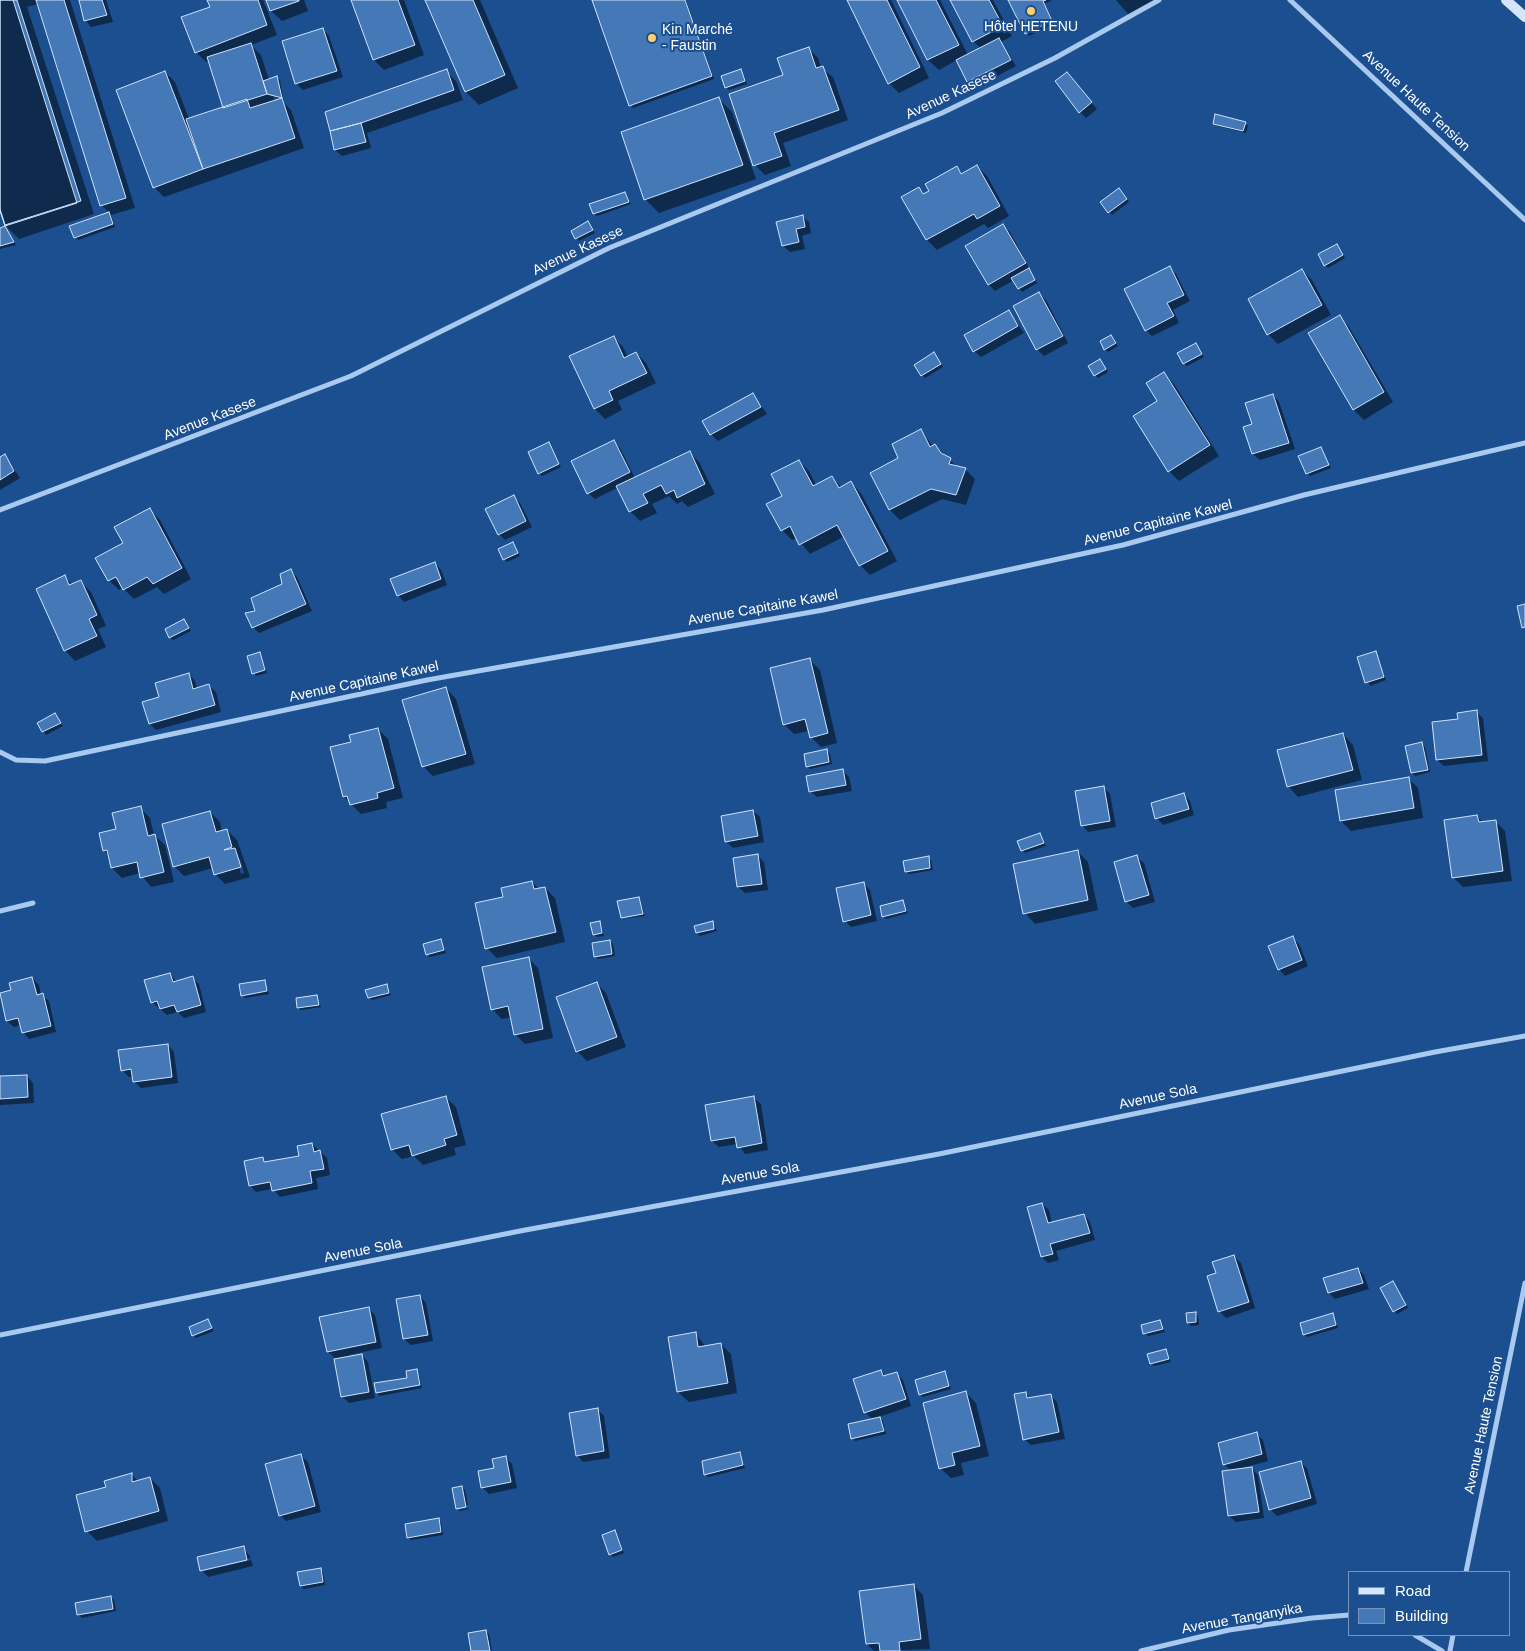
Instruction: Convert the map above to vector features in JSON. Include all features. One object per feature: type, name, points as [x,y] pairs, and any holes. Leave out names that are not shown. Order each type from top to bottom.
[{"type":"street","name":"Avenue Kasese","points":[[0,510],[351,376],[609,248],[942,113],[1055,58],[1159,0]]},
{"type":"street","name":"Avenue Haute Tension","points":[[1290,0],[1525,220]]},
{"type":"street","points":[[1506,0],[1525,17]]},
{"type":"street","name":"Avenue Capitaine Kawel","points":[[0,752],[16,760],[45,761],[427,680],[833,608],[1123,545],[1304,495],[1525,443]]},
{"type":"street","points":[[0,911],[33,903]]},
{"type":"street","name":"Avenue Sola","points":[[0,1335],[520,1231],[939,1154],[1435,1052],[1525,1036]]},
{"type":"street","name":"Avenue Haute Tension","points":[[1466,1571],[1525,1283]]},
{"type":"street","name":"Avenue Tanganyika","points":[[1141,1651],[1230,1630],[1312,1618],[1348,1615]]},
{"type":"street","points":[[1417,1636],[1442,1651]]},
{"type":"street","points":[[1450,1651],[1453,1636]]},
{"type":"building","points":[[0,0],[13,0],[77,203],[5,226],[0,211]]},
{"type":"building","points":[[0,0],[17,0],[81,201],[5,225],[0,209]]},
{"type":"building","points":[[36,0],[64,0],[126,198],[100,206]]},
{"type":"building","points":[[79,0],[102,0],[107,15],[84,21]]},
{"type":"building","points":[[207,0],[258,0],[267,25],[195,53],[181,17],[210,7]]},
{"type":"building","points":[[266,0],[299,0],[299,1],[270,11]]},
{"type":"building","points":[[351,0],[398,0],[415,45],[373,60]]},
{"type":"building","points":[[425,0],[473,0],[505,75],[465,92]]},
{"type":"building","name":"Kin Marché - Faustin","points":[[592,0],[685,0],[712,76],[629,106]]},
{"type":"building","points":[[847,0],[887,0],[920,67],[888,84]]},
{"type":"building","points":[[897,0],[936,0],[959,45],[927,60]]},
{"type":"building","points":[[950,0],[989,0],[1003,26],[972,42]]},
{"type":"building","name":"Hôtel HETENU","points":[[1008,0],[1046,0],[1043,1],[1052,21],[1025,34]]},
{"type":"building","points":[[323,28],[337,71],[295,84],[282,41]]},
{"type":"building","points":[[999,38],[1011,60],[967,82],[956,60]]},
{"type":"building","points":[[251,43],[267,94],[223,108],[207,57]]},
{"type":"building","points":[[809,47],[816,68],[823,66],[839,110],[774,133],[782,156],[753,166],[729,94],[783,75],[777,58]]},
{"type":"building","points":[[447,69],[454,90],[361,123],[330,131],[325,112]]},
{"type":"building","points":[[741,69],[745,81],[725,88],[721,76]]},
{"type":"building","points":[[165,71],[203,169],[153,188],[116,90]]},
{"type":"building","points":[[1067,72],[1092,102],[1079,113],[1055,81]]},
{"type":"building","points":[[277,76],[282,98],[267,94],[263,81]]},
{"type":"building","points":[[719,97],[743,165],[644,200],[621,132]]},
{"type":"building","points":[[282,98],[295,138],[203,169],[186,119],[247,99],[250,108]]},
{"type":"building","points":[[1215,114],[1246,122],[1243,131],[1213,124]]},
{"type":"building","points":[[361,123],[366,142],[334,150],[330,131]]},
{"type":"building","points":[[977,165],[1000,206],[977,219],[974,214],[926,240],[901,197],[919,187],[923,194],[929,191],[925,184],[957,166],[961,174]]},
{"type":"building","points":[[1119,188],[1127,199],[1108,213],[1100,202]]},
{"type":"building","points":[[625,192],[629,202],[593,214],[589,204]]},
{"type":"building","points":[[109,212],[113,224],[74,238],[69,226]]},
{"type":"building","points":[[803,215],[805,227],[796,229],[799,242],[782,246],[776,222]]},
{"type":"building","points":[[588,221],[593,230],[575,239],[571,231]]},
{"type":"building","points":[[1003,224],[1026,263],[988,285],[965,246]]},
{"type":"building","points":[[5,226],[14,242],[0,246],[0,228]]},
{"type":"building","points":[[1337,244],[1343,255],[1324,266],[1318,254]]},
{"type":"building","points":[[1170,266],[1184,295],[1167,303],[1174,316],[1145,331],[1124,289]]},
{"type":"building","points":[[1029,268],[1035,280],[1018,289],[1011,278]]},
{"type":"building","points":[[1302,269],[1322,305],[1267,335],[1248,299]]},
{"type":"building","points":[[1039,292],[1063,336],[1036,350],[1013,306]]},
{"type":"building","points":[[1009,310],[1018,326],[973,352],[964,335]]},
{"type":"building","points":[[1340,315],[1384,392],[1353,410],[1308,333]]},
{"type":"building","points":[[1111,335],[1116,343],[1104,350],[1100,341]]},
{"type":"building","points":[[614,336],[624,358],[636,352],[647,373],[609,391],[613,400],[594,409],[569,356]]},
{"type":"building","points":[[1196,343],[1202,354],[1183,364],[1177,353]]},
{"type":"building","points":[[934,352],[941,364],[921,376],[914,365]]},
{"type":"building","points":[[1100,359],[1106,369],[1094,376],[1088,366]]},
{"type":"building","points":[[1164,372],[1210,445],[1168,472],[1133,416],[1157,401],[1146,383]]},
{"type":"building","points":[[753,393],[761,407],[710,435],[702,421]]},
{"type":"building","points":[[1273,394],[1289,443],[1252,454],[1243,427],[1252,424],[1245,403]]},
{"type":"building","points":[[921,429],[930,447],[935,444],[941,453],[951,458],[949,464],[966,468],[956,495],[931,489],[889,510],[870,473],[898,458],[892,444]]},
{"type":"building","points":[[614,440],[630,472],[587,494],[571,461]]},
{"type":"building","points":[[549,442],[559,464],[538,474],[528,452]]},
{"type":"building","points":[[1321,447],[1329,465],[1306,474],[1298,456]]},
{"type":"building","points":[[690,451],[705,484],[677,498],[674,490],[666,494],[661,485],[643,494],[648,503],[629,512],[616,486]]},
{"type":"building","points":[[5,454],[14,471],[0,480],[0,457]]},
{"type":"building","points":[[799,460],[813,486],[832,476],[839,488],[851,481],[888,551],[859,566],[837,525],[799,545],[790,526],[781,531],[766,504],[782,496],[771,474]]},
{"type":"building","points":[[514,495],[526,521],[498,535],[485,509]]},
{"type":"building","points":[[150,508],[182,568],[153,584],[147,577],[123,590],[116,577],[108,581],[95,558],[123,543],[114,527]]},
{"type":"building","points":[[513,542],[518,553],[503,560],[498,549]]},
{"type":"building","points":[[435,562],[441,579],[397,596],[390,579]]},
{"type":"building","points":[[291,569],[306,604],[252,628],[245,613],[255,611],[251,598],[282,584],[280,574]]},
{"type":"building","points":[[65,575],[69,585],[81,580],[97,615],[89,619],[97,636],[64,651],[36,589]]},
{"type":"building","points":[[1525,604],[1525,627],[1522,628],[1517,606]]},
{"type":"building","points":[[184,619],[189,628],[169,638],[165,629]]},
{"type":"building","points":[[1376,651],[1384,677],[1365,683],[1357,657]]},
{"type":"building","points":[[260,652],[265,670],[252,674],[247,656]]},
{"type":"building","points":[[810,658],[828,733],[810,738],[805,719],[783,725],[770,668]]},
{"type":"building","points":[[189,673],[193,689],[209,684],[215,705],[149,724],[142,702],[159,697],[155,683]]},
{"type":"building","points":[[446,687],[466,754],[422,767],[402,700]]},
{"type":"building","points":[[1477,710],[1482,755],[1436,760],[1432,722],[1458,719],[1457,713]]},
{"type":"building","points":[[55,713],[61,723],[42,732],[37,723]]},
{"type":"building","points":[[378,728],[394,788],[377,793],[378,798],[350,805],[347,796],[343,797],[330,747],[351,742],[349,735]]},
{"type":"building","points":[[1343,733],[1353,770],[1287,787],[1277,750]]},
{"type":"building","points":[[1422,742],[1428,770],[1411,773],[1405,746]]},
{"type":"building","points":[[827,749],[829,762],[806,767],[804,754]]},
{"type":"building","points":[[843,769],[846,785],[809,792],[806,776]]},
{"type":"building","points":[[1409,777],[1414,808],[1340,821],[1335,790]]},
{"type":"building","points":[[1104,786],[1110,821],[1081,826],[1075,791]]},
{"type":"building","points":[[1184,793],[1189,809],[1155,819],[1151,803]]},
{"type":"building","points":[[141,806],[148,836],[155,834],[164,872],[140,878],[137,862],[111,868],[107,850],[103,851],[99,833],[116,829],[112,813]]},
{"type":"building","points":[[753,810],[758,836],[725,842],[721,816]]},
{"type":"building","points":[[210,811],[216,832],[227,829],[232,847],[224,850],[235,848],[241,867],[214,875],[209,857],[173,867],[162,824]]},
{"type":"building","points":[[1477,815],[1479,822],[1496,820],[1503,871],[1452,878],[1444,820]]},
{"type":"building","points":[[1040,833],[1044,843],[1021,851],[1017,841]]},
{"type":"building","points":[[1078,850],[1088,900],[1023,914],[1013,864]]},
{"type":"building","points":[[758,854],[762,884],[737,887],[733,858]]},
{"type":"building","points":[[1137,855],[1149,895],[1125,902],[1114,862]]},
{"type":"building","points":[[929,856],[930,868],[905,872],[903,861]]},
{"type":"building","points":[[532,881],[534,889],[545,887],[556,932],[485,949],[475,903],[503,897],[501,888]]},
{"type":"building","points":[[864,882],[871,915],[843,922],[836,888]]},
{"type":"building","points":[[639,897],[643,914],[621,918],[617,901]]},
{"type":"building","points":[[903,900],[906,911],[882,917],[880,906]]},
{"type":"building","points":[[600,921],[602,933],[593,935],[590,923]]},
{"type":"building","points":[[713,921],[714,929],[696,933],[694,926]]},
{"type":"building","points":[[1293,936],[1302,960],[1278,970],[1268,946]]},
{"type":"building","points":[[441,939],[444,950],[426,955],[423,944]]},
{"type":"building","points":[[610,940],[612,954],[594,957],[592,943]]},
{"type":"building","points":[[529,957],[543,1029],[514,1035],[508,1006],[491,1010],[482,967]]},
{"type":"building","points":[[170,973],[173,982],[193,976],[201,1005],[177,1012],[174,1005],[160,1009],[157,1001],[151,1003],[144,980]]},
{"type":"building","points":[[32,977],[37,995],[43,993],[51,1026],[22,1033],[18,1018],[6,1021],[0,993],[11,990],[9,983]]},
{"type":"building","points":[[265,980],[267,991],[241,996],[239,984]]},
{"type":"building","points":[[597,982],[617,1037],[576,1052],[556,997]]},
{"type":"building","points":[[387,984],[389,993],[368,998],[365,990]]},
{"type":"building","points":[[317,995],[319,1005],[297,1008],[296,998]]},
{"type":"building","points":[[168,1044],[172,1077],[133,1082],[131,1069],[121,1071],[118,1050]]},
{"type":"building","points":[[27,1075],[28,1097],[0,1099],[0,1076]]},
{"type":"building","points":[[446,1096],[457,1135],[444,1139],[446,1145],[412,1156],[409,1145],[391,1150],[381,1114]]},
{"type":"building","points":[[754,1096],[762,1143],[737,1148],[735,1137],[711,1141],[705,1105]]},
{"type":"building","points":[[312,1143],[314,1152],[320,1150],[324,1169],[310,1171],[312,1183],[272,1191],[270,1182],[249,1186],[244,1161],[263,1157],[264,1162],[299,1156],[297,1146]]},
{"type":"building","points":[[1042,1203],[1048,1223],[1084,1214],[1090,1233],[1050,1244],[1053,1254],[1041,1257],[1027,1207]]},
{"type":"building","points":[[1234,1255],[1249,1302],[1218,1312],[1207,1276],[1216,1273],[1212,1262]]},
{"type":"building","points":[[1358,1268],[1363,1283],[1328,1293],[1323,1278]]},
{"type":"building","points":[[1393,1281],[1406,1305],[1393,1312],[1380,1288]]},
{"type":"building","points":[[420,1295],[428,1335],[403,1339],[396,1299]]},
{"type":"building","points":[[369,1307],[376,1342],[327,1352],[319,1317]]},
{"type":"building","points":[[1196,1312],[1196,1322],[1187,1323],[1186,1313]]},
{"type":"building","points":[[1333,1313],[1336,1325],[1303,1335],[1300,1323]]},
{"type":"building","points":[[208,1319],[212,1328],[192,1336],[189,1327]]},
{"type":"building","points":[[1160,1320],[1163,1329],[1143,1334],[1141,1325]]},
{"type":"building","points":[[696,1332],[698,1347],[721,1343],[728,1383],[677,1392],[668,1337]]},
{"type":"building","points":[[1166,1349],[1169,1359],[1150,1364],[1147,1354]]},
{"type":"building","points":[[362,1354],[369,1392],[341,1397],[334,1359]]},
{"type":"building","points":[[417,1369],[420,1385],[376,1393],[374,1383],[407,1378],[406,1371]]},
{"type":"building","points":[[881,1370],[883,1376],[897,1372],[906,1399],[864,1413],[853,1379]]},
{"type":"building","points":[[945,1371],[949,1386],[919,1395],[915,1380]]},
{"type":"building","points":[[966,1391],[980,1446],[952,1453],[955,1465],[939,1469],[923,1403]]},
{"type":"building","points":[[1026,1392],[1027,1398],[1051,1394],[1059,1432],[1023,1440],[1014,1394]]},
{"type":"building","points":[[598,1408],[604,1451],[576,1456],[569,1413]]},
{"type":"building","points":[[880,1417],[884,1431],[851,1439],[848,1424]]},
{"type":"building","points":[[1257,1432],[1262,1454],[1223,1465],[1218,1443]]},
{"type":"building","points":[[740,1452],[743,1465],[704,1475],[702,1461]]},
{"type":"building","points":[[301,1454],[315,1506],[279,1516],[265,1464]]},
{"type":"building","points":[[506,1456],[511,1482],[481,1488],[478,1471],[494,1468],[492,1459]]},
{"type":"building","points":[[1301,1461],[1311,1498],[1269,1510],[1259,1472]]},
{"type":"building","points":[[1252,1467],[1259,1512],[1228,1516],[1222,1471]]},
{"type":"building","points":[[132,1473],[132,1482],[150,1477],[159,1511],[85,1532],[76,1495],[106,1487],[104,1481]]},
{"type":"building","points":[[462,1486],[466,1507],[456,1509],[452,1488]]},
{"type":"building","points":[[439,1518],[441,1532],[407,1538],[405,1524]]},
{"type":"building","points":[[615,1530],[622,1550],[609,1555],[602,1535]]},
{"type":"building","points":[[244,1546],[247,1560],[200,1571],[197,1557]]},
{"type":"building","points":[[321,1568],[323,1582],[300,1586],[297,1572]]},
{"type":"building","points":[[914,1584],[921,1639],[899,1642],[900,1651],[880,1651],[879,1643],[866,1644],[859,1591]]},
{"type":"building","points":[[111,1596],[113,1609],[77,1615],[75,1603]]},
{"type":"building","points":[[486,1630],[490,1651],[471,1651],[468,1633]]},
{"type":"place","name":"Hôtel HETENU","points":[[1031,11]]},
{"type":"place","name":"Kin Marché - Faustin","points":[[652,38]]}]
